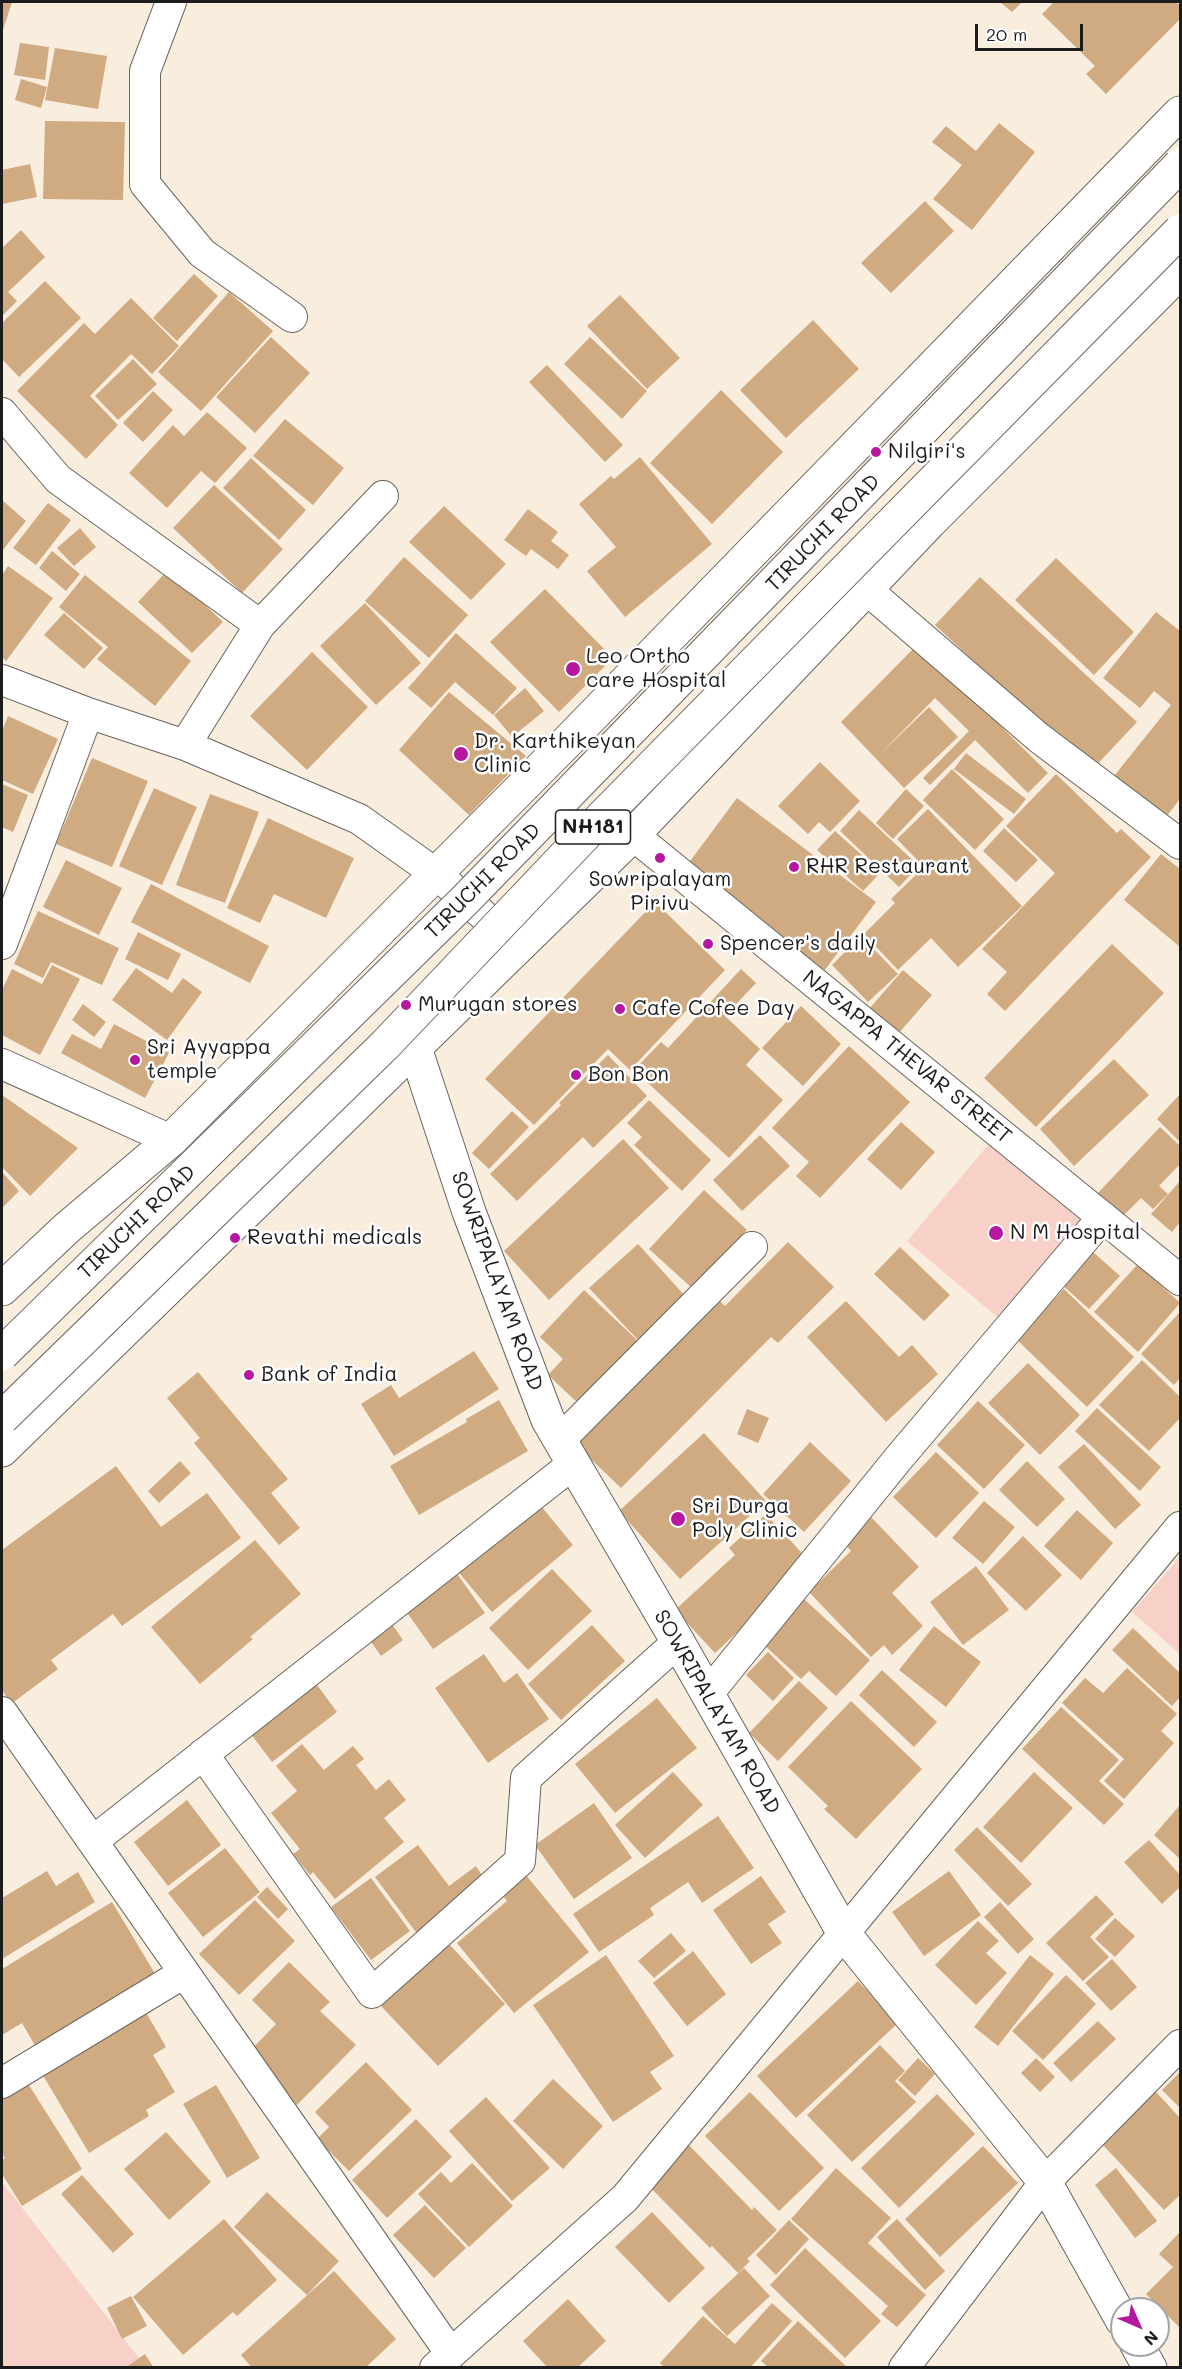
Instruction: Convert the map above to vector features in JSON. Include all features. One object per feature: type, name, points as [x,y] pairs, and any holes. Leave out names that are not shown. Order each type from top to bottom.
[{"type":"main road","points":[[2,1289],[67,1228],[171,1140],[573,735],[1180,113]]},
{"type":"main road","name":"TIRUCHI ROAD","points":[[2,1354],[473,892],[1180,165]]},
{"type":"main road","name":"TIRUCHI ROAD","points":[[2,1418],[385,1046],[603,816],[1180,231]]},
{"type":"main road","points":[[2,1450],[633,835],[930,522],[1180,272]]},
{"type":"main road","name":"SOWRIPALAYAM ROAD","points":[[415,1048],[473,1223],[548,1420],[678,1642],[844,1935],[1045,2181],[1110,2298]]},
{"type":"street","points":[[171,2],[145,71],[145,184],[202,253],[292,317]]},
{"type":"street","points":[[2,413],[58,479],[260,625]]},
{"type":"street","points":[[185,745],[260,625],[383,496]]},
{"type":"street","points":[[866,589],[1039,738],[1180,844]]},
{"type":"street","points":[[2,680],[88,713],[185,745],[358,819],[435,873],[519,946]]},
{"type":"street","points":[[2,944],[88,713]]},
{"type":"street","name":"NAGAPPA THEVAR STREET","points":[[633,835],[1180,1280]]},
{"type":"street","points":[[2,1064],[171,1140]]},
{"type":"street","points":[[707,1695],[898,1459],[1103,1216]]},
{"type":"street","points":[[93,1841],[203,1754],[567,1452],[752,1247]]},
{"type":"street","points":[[2,1712],[184,1973],[443,2361],[625,2198],[1180,1527]]},
{"type":"street","points":[[203,1754],[372,1993],[520,1861],[526,1779],[678,1642]]},
{"type":"street","points":[[2,2083],[184,1973]]},
{"type":"street","points":[[904,2367],[1045,2181],[1180,2044]]},
{"type":"shaded area","name":"N M Hospital","points":[[989,1144],[1085,1224],[1003,1322],[907,1241]]},
{"type":"shaded area","points":[[1180,1557],[1180,1654],[1132,1612]]},
{"type":"shaded area","points":[[2,2182],[146,2367],[2,2367]]},
{"type":"building","points":[[2,2],[12,2],[2,33]]},
{"type":"building","points":[[1000,2],[1022,2],[1012,12]]},
{"type":"building","points":[[1054,2],[1176,2],[1180,6],[1180,19],[1106,94],[1086,74],[1095,66],[1042,14]]},
{"type":"building","points":[[20,43],[49,47],[45,80],[14,75]]},
{"type":"building","points":[[55,48],[107,56],[98,109],[45,100]]},
{"type":"building","points":[[21,79],[47,87],[41,108],[15,100]]},
{"type":"building","points":[[45,121],[125,122],[123,200],[43,199]]},
{"type":"building","points":[[999,123],[1035,152],[972,230],[933,199],[962,165],[932,142],[946,126],[976,151]]},
{"type":"building","points":[[30,164],[37,197],[2,204],[2,170]]},
{"type":"building","points":[[925,201],[954,231],[891,293],[861,263]]},
{"type":"building","points":[[21,230],[45,257],[8,292],[17,301],[2,316],[2,248]]},
{"type":"building","points":[[194,274],[218,296],[177,341],[153,318]]},
{"type":"building","points":[[45,281],[81,318],[19,377],[2,359],[2,323]]},
{"type":"building","points":[[229,292],[273,331],[201,411],[158,372]]},
{"type":"building","points":[[620,295],[680,358],[647,389],[587,326]]},
{"type":"building","points":[[131,298],[179,346],[152,374],[131,354],[90,396],[118,425],[86,459],[17,391],[84,323],[95,334]]},
{"type":"building","points":[[813,320],[859,369],[786,438],[740,390]]},
{"type":"building","points":[[271,337],[310,373],[255,433],[216,397]]},
{"type":"building","points":[[590,337],[647,391],[622,419],[564,364]]},
{"type":"building","points":[[133,359],[157,384],[118,420],[95,396]]},
{"type":"building","points":[[547,365],[623,445],[605,462],[529,382]]},
{"type":"building","points":[[721,390],[783,452],[712,524],[650,463]]},
{"type":"building","points":[[153,391],[173,410],[143,442],[123,423]]},
{"type":"building","points":[[207,412],[247,448],[215,483],[201,471],[167,508],[129,473],[173,425],[184,436]]},
{"type":"building","points":[[285,419],[344,468],[313,505],[253,456]]},
{"type":"building","points":[[640,457],[712,544],[625,617],[587,571],[616,547],[579,504],[611,476],[614,479]]},
{"type":"building","points":[[251,458],[306,510],[279,540],[223,488]]},
{"type":"building","points":[[214,485],[283,549],[242,593],[173,528]]},
{"type":"building","points":[[2,500],[26,521],[2,551]]},
{"type":"building","points":[[48,503],[71,520],[36,565],[13,548]]},
{"type":"building","points":[[444,506],[506,564],[471,600],[409,542]]},
{"type":"building","points":[[528,509],[558,532],[551,541],[569,555],[558,569],[531,549],[526,556],[504,540]]},
{"type":"building","points":[[80,528],[96,547],[74,566],[57,548]]},
{"type":"building","points":[[52,551],[80,574],[66,591],[39,568]]},
{"type":"building","points":[[404,557],[468,615],[429,658],[365,601]]},
{"type":"building","points":[[1056,558],[1134,632],[1094,675],[1015,600]]},
{"type":"building","points":[[8,566],[53,598],[6,661],[2,657],[2,575]]},
{"type":"building","points":[[168,570],[223,622],[192,653],[138,602]]},
{"type":"building","points":[[85,575],[191,661],[155,706],[97,659],[108,647],[59,607]]},
{"type":"building","points":[[980,577],[1137,722],[1091,771],[935,625]]},
{"type":"building","points":[[545,589],[613,658],[559,712],[490,642]]},
{"type":"building","points":[[365,603],[421,663],[376,705],[320,646]]},
{"type":"building","points":[[1156,612],[1180,631],[1180,799],[1166,817],[1114,776],[1171,705],[1154,691],[1140,708],[1103,678]]},
{"type":"building","points":[[64,613],[103,648],[84,669],[44,635]]},
{"type":"building","points":[[456,633],[517,688],[493,715],[455,682],[431,708],[408,688]]},
{"type":"building","points":[[918,644],[1048,773],[1028,793],[975,740],[930,785],[923,778],[969,731],[935,698],[881,753],[929,707],[958,737],[904,788],[841,722]]},
{"type":"building","points":[[312,652],[368,707],[307,770],[250,716]]},
{"type":"building","points":[[525,688],[544,711],[512,737],[494,715]]},
{"type":"building","points":[[449,692],[526,756],[469,815],[399,750]]},
{"type":"building","points":[[8,716],[58,739],[33,794],[2,780],[2,731]]},
{"type":"building","points":[[966,753],[1026,799],[1014,814],[954,769]]},
{"type":"building","points":[[92,758],[148,781],[112,867],[56,844]]},
{"type":"building","points":[[820,762],[860,801],[830,832],[819,822],[808,834],[778,806]]},
{"type":"building","points":[[952,769],[1004,819],[975,850],[923,800]]},
{"type":"building","points":[[1056,774],[1117,833],[1121,829],[1151,857],[1005,1011],[987,994],[1007,972],[982,949],[1055,873],[1006,826]]},
{"type":"building","points":[[2,784],[28,795],[13,832],[2,827]]},
{"type":"building","points":[[154,788],[197,807],[162,885],[119,866]]},
{"type":"building","points":[[906,789],[924,806],[893,839],[876,823]]},
{"type":"building","points":[[210,794],[259,812],[225,903],[176,885]]},
{"type":"building","points":[[737,798],[876,902],[821,975],[682,872]]},
{"type":"building","points":[[928,809],[1022,906],[958,967],[931,938],[898,970],[864,934],[895,903],[891,899],[924,867],[897,839]]},
{"type":"building","points":[[859,810],[919,866],[899,887],[840,831]]},
{"type":"building","points":[[268,818],[354,858],[326,918],[274,894],[260,923],[227,908]]},
{"type":"building","points":[[1004,828],[1038,860],[1016,882],[983,851]]},
{"type":"building","points":[[835,831],[881,872],[863,891],[817,850]]},
{"type":"building","points":[[1161,854],[1180,869],[1180,947],[1124,900]]},
{"type":"building","points":[[66,860],[122,888],[99,935],[43,907]]},
{"type":"building","points":[[151,884],[269,946],[250,983],[131,922]]},
{"type":"building","name":"Cafe Cofee Day","points":[[655,902],[725,970],[630,1070],[608,1049],[534,1125],[485,1079]]},
{"type":"building","points":[[38,911],[119,948],[102,985],[51,962],[43,978],[14,964]]},
{"type":"building","points":[[138,932],[181,954],[168,980],[125,959]]},
{"type":"building","points":[[861,936],[898,974],[868,1002],[832,965]]},
{"type":"building","points":[[1112,944],[1164,993],[1036,1127],[984,1078]]},
{"type":"building","points":[[52,965],[80,979],[40,1055],[2,1035],[2,990],[12,969],[42,984]]},
{"type":"building","points":[[136,968],[172,993],[183,978],[202,992],[167,1040],[112,1000]]},
{"type":"building","points":[[741,969],[756,983],[725,1016],[760,1049],[746,1065],[783,1100],[729,1158],[634,1070],[661,1042],[668,1048]]},
{"type":"building","points":[[903,970],[932,995],[898,1034],[869,1009]]},
{"type":"building","points":[[83,1004],[106,1022],[94,1037],[72,1020]]},
{"type":"building","points":[[801,1006],[841,1044],[803,1086],[762,1048]]},
{"type":"building","points":[[114,1024],[169,1053],[145,1098],[61,1053],[72,1034],[101,1049]]},
{"type":"building","points":[[849,1046],[910,1102],[820,1198],[796,1176],[809,1162],[772,1128]]},
{"type":"building","points":[[608,1055],[647,1096],[593,1148],[583,1137],[517,1201],[490,1174],[561,1105],[559,1103]]},
{"type":"building","points":[[1114,1059],[1149,1095],[1074,1166],[1040,1129]]},
{"type":"building","points":[[1180,1094],[1180,1142],[1157,1119]]},
{"type":"building","points":[[2,1095],[78,1148],[30,1196],[2,1167]]},
{"type":"building","points":[[649,1100],[711,1160],[682,1191],[634,1145],[642,1137],[627,1123]]},
{"type":"building","points":[[512,1111],[529,1127],[489,1169],[472,1153]]},
{"type":"building","points":[[901,1122],[935,1152],[901,1190],[867,1159]]},
{"type":"building","points":[[1160,1127],[1180,1146],[1180,1164],[1159,1186],[1168,1194],[1153,1209],[1141,1198],[1123,1216],[1098,1193]]},
{"type":"building","points":[[760,1135],[790,1166],[742,1211],[713,1180]]},
{"type":"building","points":[[623,1139],[669,1188],[549,1300],[504,1251]]},
{"type":"building","points":[[2,1172],[19,1191],[2,1208]]},
{"type":"building","points":[[1180,1181],[1180,1222],[1172,1232],[1151,1214]]},
{"type":"building","points":[[704,1190],[747,1230],[693,1289],[649,1249]]},
{"type":"building","points":[[788,1242],[834,1287],[778,1343],[771,1337],[621,1488],[572,1441],[715,1296],[725,1306]]},
{"type":"building","points":[[638,1244],[685,1296],[638,1340],[589,1288]]},
{"type":"building","points":[[900,1247],[950,1295],[924,1321],[874,1274]]},
{"type":"building","points":[[1092,1251],[1120,1276],[1089,1309],[1061,1284]]},
{"type":"building","points":[[1138,1264],[1180,1303],[1138,1352],[1094,1312]]},
{"type":"building","points":[[1064,1289],[1134,1357],[1087,1407],[1016,1339]]},
{"type":"building","points":[[584,1290],[639,1342],[580,1405],[548,1375],[563,1359],[540,1337]]},
{"type":"building","points":[[846,1301],[899,1357],[912,1345],[938,1374],[886,1422],[807,1337]]},
{"type":"building","points":[[1180,1312],[1180,1378],[1174,1385],[1141,1354]]},
{"type":"building","points":[[474,1351],[499,1389],[394,1456],[361,1404],[391,1385],[399,1398]]},
{"type":"building","points":[[1142,1360],[1180,1397],[1180,1418],[1149,1451],[1099,1405]]},
{"type":"building","points":[[1028,1363],[1080,1415],[1040,1455],[988,1403]]},
{"type":"building","points":[[198,1372],[288,1479],[271,1493],[300,1528],[279,1545],[194,1443],[200,1438],[167,1398]]},
{"type":"building","points":[[499,1400],[528,1451],[419,1515],[390,1466],[467,1422],[466,1419]]},
{"type":"building","points":[[978,1401],[1025,1445],[984,1489],[937,1445]]},
{"type":"building","points":[[1097,1408],[1161,1467],[1140,1491],[1075,1431]]},
{"type":"building","points":[[747,1409],[769,1418],[758,1443],[737,1434]]},
{"type":"building","points":[[704,1433],[766,1501],[680,1579],[619,1511]]},
{"type":"building","points":[[810,1442],[851,1481],[804,1532],[763,1494]]},
{"type":"building","points":[[1084,1444],[1141,1505],[1115,1529],[1058,1467]]},
{"type":"building","points":[[936,1452],[979,1493],[936,1538],[893,1497]]},
{"type":"building","points":[[180,1461],[191,1473],[159,1503],[148,1491]]},
{"type":"building","points":[[1027,1461],[1065,1499],[1037,1527],[999,1490]]},
{"type":"building","points":[[116,1466],[161,1527],[207,1493],[241,1538],[122,1626],[113,1614],[51,1660],[58,1669],[11,1704],[2,1690],[2,1550]]},
{"type":"building","points":[[536,1500],[573,1545],[492,1612],[455,1568]]},
{"type":"building","points":[[984,1501],[1015,1527],[983,1564],[952,1538]]},
{"type":"building","points":[[1077,1510],[1113,1543],[1081,1580],[1044,1546]]},
{"type":"building","points":[[766,1514],[811,1563],[715,1653],[675,1610],[735,1555],[729,1548]]},
{"type":"building","points":[[870,1516],[919,1567],[892,1593],[923,1626],[892,1655],[884,1645],[871,1657],[809,1592],[851,1551],[843,1542]]},
{"type":"building","points":[[1023,1536],[1062,1575],[1026,1611],[987,1573]]},
{"type":"building","points":[[255,1540],[301,1594],[250,1637],[253,1639],[200,1684],[151,1627]]},
{"type":"building","points":[[976,1566],[1009,1610],[963,1645],[930,1602]]},
{"type":"building","points":[[552,1569],[592,1611],[528,1670],[489,1628]]},
{"type":"building","points":[[455,1571],[485,1613],[433,1649],[403,1607]]},
{"type":"building","points":[[804,1599],[870,1660],[836,1696],[809,1671],[801,1679],[763,1644]]},
{"type":"building","points":[[387,1617],[403,1640],[381,1656],[365,1633]]},
{"type":"building","points":[[592,1625],[625,1661],[561,1720],[528,1684]]},
{"type":"building","points":[[934,1626],[981,1662],[946,1707],[899,1670]]},
{"type":"building","points":[[1133,1628],[1180,1673],[1180,1697],[1172,1706],[1112,1650]]},
{"type":"building","points":[[768,1652],[794,1678],[773,1701],[746,1675]]},
{"type":"building","points":[[484,1654],[504,1683],[517,1673],[549,1719],[488,1763],[435,1688]]},
{"type":"building","points":[[1127,1668],[1177,1714],[1161,1731],[1174,1743],[1124,1799],[1104,1781],[1124,1759],[1062,1703],[1085,1678],[1103,1693]]},
{"type":"building","points":[[882,1670],[937,1722],[914,1747],[859,1695]]},
{"type":"building","points":[[312,1678],[337,1712],[272,1762],[247,1729]]},
{"type":"building","points":[[799,1681],[828,1708],[778,1761],[749,1733]]},
{"type":"building","points":[[657,1698],[697,1748],[615,1813],[575,1764]]},
{"type":"building","points":[[851,1701],[922,1769],[856,1839],[824,1809],[828,1806],[788,1767]]},
{"type":"building","points":[[1061,1707],[1119,1760],[1099,1781],[1124,1804],[1104,1825],[1022,1749]]},
{"type":"building","points":[[302,1744],[324,1770],[353,1746],[364,1759],[356,1765],[376,1790],[389,1779],[406,1800],[384,1818],[404,1842],[335,1899],[313,1872],[310,1875],[293,1854],[300,1849],[271,1813],[297,1791],[276,1766]]},
{"type":"building","points":[[673,1772],[703,1805],[645,1858],[615,1825]]},
{"type":"building","points":[[1034,1772],[1073,1808],[1021,1863],[983,1827]]},
{"type":"building","points":[[187,1800],[221,1845],[168,1886],[134,1842]]},
{"type":"building","points":[[594,1803],[632,1858],[574,1899],[535,1845]]},
{"type":"building","points":[[1180,1805],[1180,1859],[1154,1835]]},
{"type":"building","points":[[718,1816],[754,1868],[702,1903],[688,1882],[650,1908],[654,1915],[599,1952],[573,1914]]},
{"type":"building","points":[[977,1827],[1032,1884],[1008,1906],[954,1850]]},
{"type":"building","points":[[1149,1840],[1180,1875],[1180,1887],[1162,1904],[1124,1862]]},
{"type":"building","points":[[418,1845],[449,1886],[476,1866],[487,1883],[418,1935],[375,1877]]},
{"type":"building","points":[[225,1848],[260,1892],[203,1937],[168,1893]]},
{"type":"building","points":[[521,1869],[589,1952],[514,2013],[457,1943],[507,1901],[497,1889]]},
{"type":"building","points":[[47,1871],[56,1886],[78,1872],[95,1902],[2,1959],[2,1898]]},
{"type":"building","points":[[949,1871],[981,1915],[924,1956],[892,1912]]},
{"type":"building","points":[[761,1876],[786,1912],[768,1924],[782,1943],[751,1964],[713,1910]]},
{"type":"building","points":[[371,1878],[410,1931],[371,1960],[331,1907]]},
{"type":"building","points":[[267,1887],[288,1909],[278,1919],[257,1897]]},
{"type":"building","points":[[1096,1895],[1114,1914],[1090,1937],[1109,1957],[1083,1981],[1046,1943]]},
{"type":"building","points":[[255,1900],[295,1941],[239,1995],[199,1954]]},
{"type":"building","points":[[112,1902],[157,1977],[37,2049],[22,2023],[2,2035],[2,1969]]},
{"type":"building","points":[[1000,1902],[1034,1939],[1018,1954],[984,1917]]},
{"type":"building","points":[[1115,1918],[1135,1936],[1115,1957],[1095,1939]]},
{"type":"building","points":[[978,1921],[999,1941],[986,1953],[1007,1973],[976,2005],[935,1965]]},
{"type":"building","points":[[671,1933],[686,1951],[654,1978],[638,1961]]},
{"type":"building","points":[[448,1943],[505,2004],[438,2066],[381,2006]]},
{"type":"building","points":[[693,1951],[726,1994],[687,2026],[653,1983]]},
{"type":"building","points":[[606,1955],[674,2056],[650,2072],[662,2089],[613,2122],[533,2005]]},
{"type":"building","points":[[1030,1955],[1054,1974],[998,2046],[974,2027]]},
{"type":"building","points":[[1112,1959],[1137,1987],[1111,2011],[1085,1983]]},
{"type":"building","points":[[289,1962],[330,2002],[320,2011],[356,2045],[297,2105],[246,2055],[276,2024],[252,2000]]},
{"type":"building","points":[[1066,1975],[1096,2004],[1043,2060],[1012,2031]]},
{"type":"building","points":[[858,1981],[898,2023],[796,2118],[757,2076]]},
{"type":"building","points":[[144,2009],[166,2047],[153,2055],[175,2092],[146,2110],[149,2116],[89,2153],[41,2072]]},
{"type":"building","points":[[1098,2021],[1116,2039],[1071,2082],[1053,2063]]},
{"type":"building","points":[[880,2045],[905,2071],[895,2081],[916,2102],[852,2162],[807,2115]]},
{"type":"building","points":[[918,2058],[935,2074],[915,2096],[898,2080]]},
{"type":"building","points":[[1036,2058],[1055,2077],[1040,2092],[1021,2073]]},
{"type":"building","points":[[366,2062],[412,2110],[349,2171],[317,2139],[329,2127],[315,2112]]},
{"type":"building","points":[[1180,2072],[1180,2108],[1162,2090]]},
{"type":"building","points":[[553,2079],[603,2126],[563,2169],[513,2121]]},
{"type":"building","points":[[27,2082],[82,2169],[22,2206],[2,2174],[2,2160],[5,2158],[2,2153],[2,2098]]},
{"type":"building","points":[[1147,2082],[1180,2118],[1180,2195],[1164,2210],[1102,2144],[1136,2111],[1127,2101]]},
{"type":"building","points":[[216,2085],[260,2158],[227,2178],[183,2104]]},
{"type":"building","points":[[750,2092],[824,2168],[779,2211],[705,2136]]},
{"type":"building","points":[[937,2094],[975,2134],[899,2208],[861,2168]]},
{"type":"building","points":[[486,2097],[550,2168],[512,2201],[449,2131]]},
{"type":"building","points":[[416,2119],[452,2157],[387,2218],[352,2180]]},
{"type":"building","points":[[166,2132],[211,2182],[169,2220],[124,2169]]},
{"type":"building","points":[[685,2141],[752,2210],[754,2207],[777,2230],[747,2259],[750,2261],[738,2273],[644,2181]]},
{"type":"building","points":[[983,2146],[1018,2183],[940,2257],[905,2219]]},
{"type":"building","points":[[472,2163],[513,2206],[469,2247],[418,2194],[441,2172],[451,2183]]},
{"type":"building","points":[[836,2168],[891,2218],[868,2243],[926,2295],[897,2327],[881,2314],[888,2306],[791,2219]]},
{"type":"building","points":[[1116,2168],[1157,2221],[1135,2238],[1095,2185]]},
{"type":"building","points":[[82,2175],[134,2234],[113,2253],[61,2194]]},
{"type":"building","points":[[267,2192],[339,2261],[307,2295],[234,2227]]},
{"type":"building","points":[[425,2205],[466,2248],[434,2278],[393,2235]]},
{"type":"building","points":[[652,2212],[705,2268],[669,2303],[615,2247]]},
{"type":"building","points":[[224,2219],[277,2280],[237,2316],[233,2312],[183,2355],[133,2297]]},
{"type":"building","points":[[897,2219],[945,2271],[925,2290],[877,2237]]},
{"type":"building","points":[[789,2220],[809,2239],[776,2275],[756,2255]]},
{"type":"building","points":[[1180,2232],[1180,2328],[1170,2318],[1170,2297],[1149,2297],[1146,2294],[1173,2267],[1159,2254]]},
{"type":"building","points":[[805,2248],[881,2321],[845,2358],[770,2285]]},
{"type":"building","points":[[744,2268],[770,2296],[727,2336],[701,2308]]},
{"type":"building","points":[[334,2271],[396,2339],[365,2368],[252,2368],[241,2355]]},
{"type":"building","points":[[131,2296],[147,2326],[122,2339],[107,2308]]},
{"type":"building","points":[[568,2299],[606,2341],[577,2368],[548,2368],[523,2341]]},
{"type":"building","points":[[772,2303],[792,2321],[750,2368],[665,2368],[660,2363],[703,2316],[735,2344]]},
{"type":"building","points":[[798,2321],[848,2368],[769,2368],[761,2361]]},
{"type":"building","points":[[145,2354],[154,2368],[125,2368]]},
{"type":"place","name":"Nilgiri's","points":[[876,452]]},
{"type":"place","name":"Leo Ortho care Hospital","points":[[573,669]]},
{"type":"place","name":"Dr. Karthikeyan Clinic","points":[[461,754]]},
{"type":"place","name":"Sowripalayam Pirivu","points":[[660,858]]},
{"type":"place","name":"RHR Restaurant","points":[[794,867]]},
{"type":"place","name":"Spencer's daily","points":[[708,944]]},
{"type":"place","name":"Murugan stores","points":[[406,1005]]},
{"type":"place","name":"Cafe Cofee Day","points":[[620,1009]]},
{"type":"place","name":"Sri Ayyappa temple","points":[[135,1060]]},
{"type":"place","name":"Bon Bon","points":[[576,1075]]},
{"type":"place","name":"N M Hospital","points":[[996,1233]]},
{"type":"place","name":"Revathi medicals","points":[[235,1238]]},
{"type":"place","name":"Bank of India","points":[[249,1375]]},
{"type":"place","name":"Sri Durga Poly Clinic","points":[[678,1519]]}]
